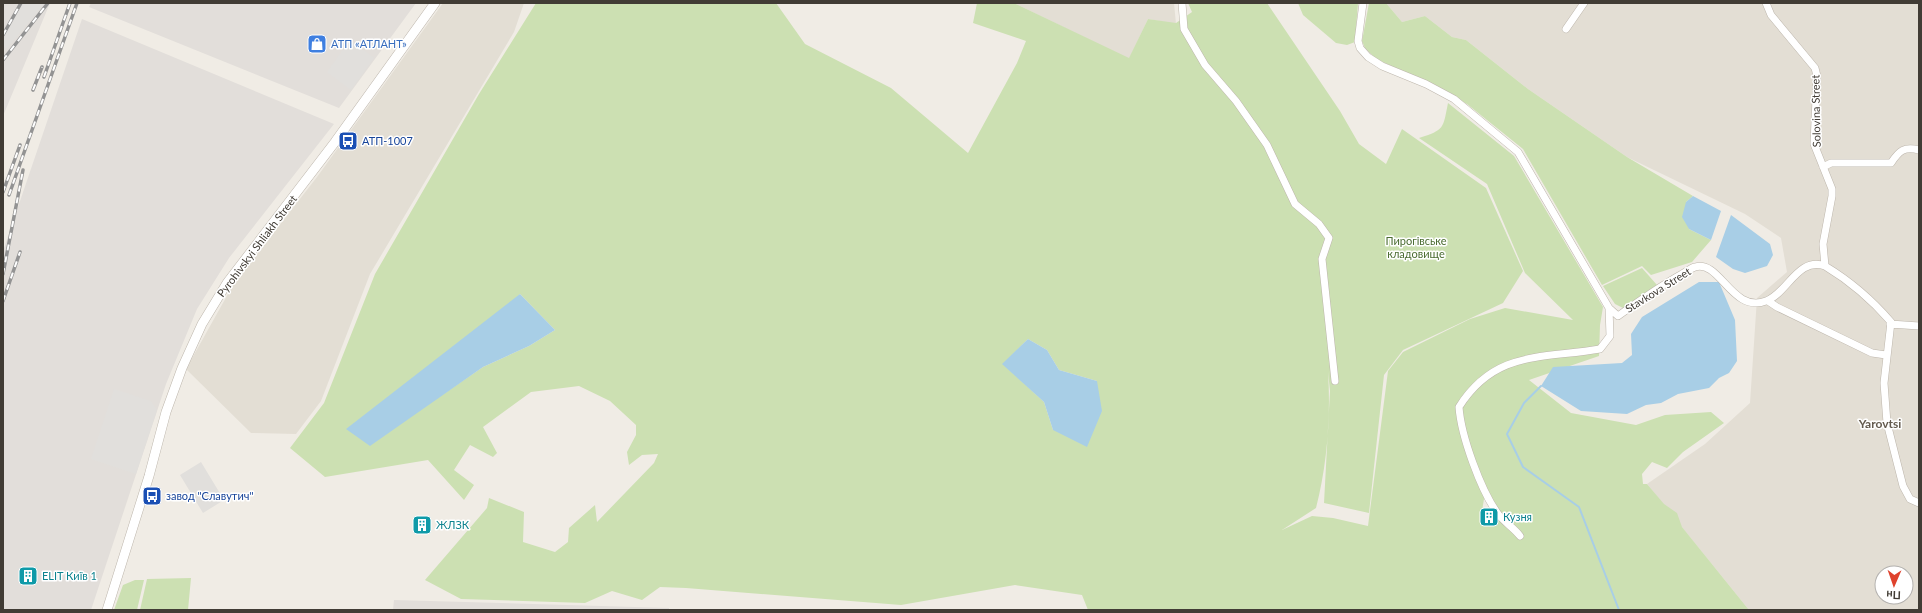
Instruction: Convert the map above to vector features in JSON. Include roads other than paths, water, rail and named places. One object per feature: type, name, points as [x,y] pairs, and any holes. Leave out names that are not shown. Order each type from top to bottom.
[{"type":"street","name":"Pyrohivskyi Shliakh Street","points":[[107,610],[149,476],[166,412],[182,368],[202,324],[227,283],[335,142],[435,3]]},
{"type":"street","points":[[1182,3],[1184,29],[1205,65],[1236,101],[1267,145],[1295,204],[1319,224],[1329,238],[1322,259],[1335,381]]},
{"type":"street","points":[[1363,3],[1358,41],[1360,48],[1368,57],[1382,66],[1426,84],[1454,100],[1518,152],[1609,308],[1610,336],[1600,349],[1513,361],[1489,374],[1473,387],[1458,407],[1460,423],[1482,485],[1498,515],[1520,536]]},
{"type":"street","points":[[1566,29],[1584,3]]},
{"type":"street","name":"Solovina Street","points":[[1766,3],[1771,15],[1815,68],[1818,86],[1814,144],[1832,189],[1823,244],[1825,266]]},
{"type":"street","points":[[1823,167],[1831,163],[1892,163],[1898,152],[1910,147],[1919,150]]},
{"type":"street","points":[[1886,355],[1872,353],[1777,307],[1768,301],[1806,266],[1818,264],[1825,266],[1842,277],[1874,303],[1891,322],[1886,355],[1884,383],[1887,423],[1903,486],[1910,499],[1919,503]]},
{"type":"street","name":"Stavkova Street","points":[[1609,308],[1618,316],[1671,280],[1696,266],[1705,267],[1721,278],[1739,298],[1755,304],[1768,301]]},
{"type":"street","points":[[1610,325],[1618,316]]},
{"type":"street","points":[[1890,324],[1919,326]]},
{"type":"water","points":[[1693,196],[1721,211],[1711,240],[1689,229],[1682,217],[1686,202]]},
{"type":"water","points":[[1731,215],[1770,244],[1773,255],[1767,266],[1745,273],[1733,269],[1716,257]]},
{"type":"water","points":[[1699,282],[1719,282],[1735,320],[1737,361],[1729,373],[1719,378],[1709,388],[1678,394],[1661,403],[1646,405],[1627,414],[1581,411],[1541,386],[1553,367],[1622,363],[1632,355],[1631,334],[1642,317]]},
{"type":"water","points":[[520,294],[555,330],[529,346],[483,367],[370,446],[346,429]]},
{"type":"water","points":[[1028,339],[1047,350],[1059,370],[1097,381],[1102,411],[1087,447],[1053,430],[1044,402],[1002,364]]},
{"type":"waterway","points":[[1541,386],[1524,403],[1507,434],[1523,467],[1579,507],[1619,610]]},
{"type":"railway","points":[[3,35],[21,3]]},
{"type":"railway","points":[[3,60],[48,3]]},
{"type":"railway","points":[[44,77],[70,3]]},
{"type":"railway","points":[[9,195],[77,3]]},
{"type":"railway","points":[[33,90],[42,67]]},
{"type":"railway","points":[[3,192],[20,145]]},
{"type":"railway","points":[[3,274],[23,170]]},
{"type":"railway","points":[[3,301],[20,252]]},
{"type":"place","name":"АТП «АТЛАНТ»","points":[[317,44]]},
{"type":"place","name":"АТП-1007","points":[[348,141]]},
{"type":"place","name":"завод \"Славутич\"","points":[[152,496]]},
{"type":"place","name":"Кузня","points":[[1489,517]]},
{"type":"place","name":"ЖЛЗК","points":[[422,525]]},
{"type":"place","name":"ELIT Київ 1","points":[[28,576]]},
{"type":"district","name":"Yarovtsi","points":[[1880,424]]},
{"type":"park label","name":"Пирогівське кладовище","points":[[1416,247]]}]
